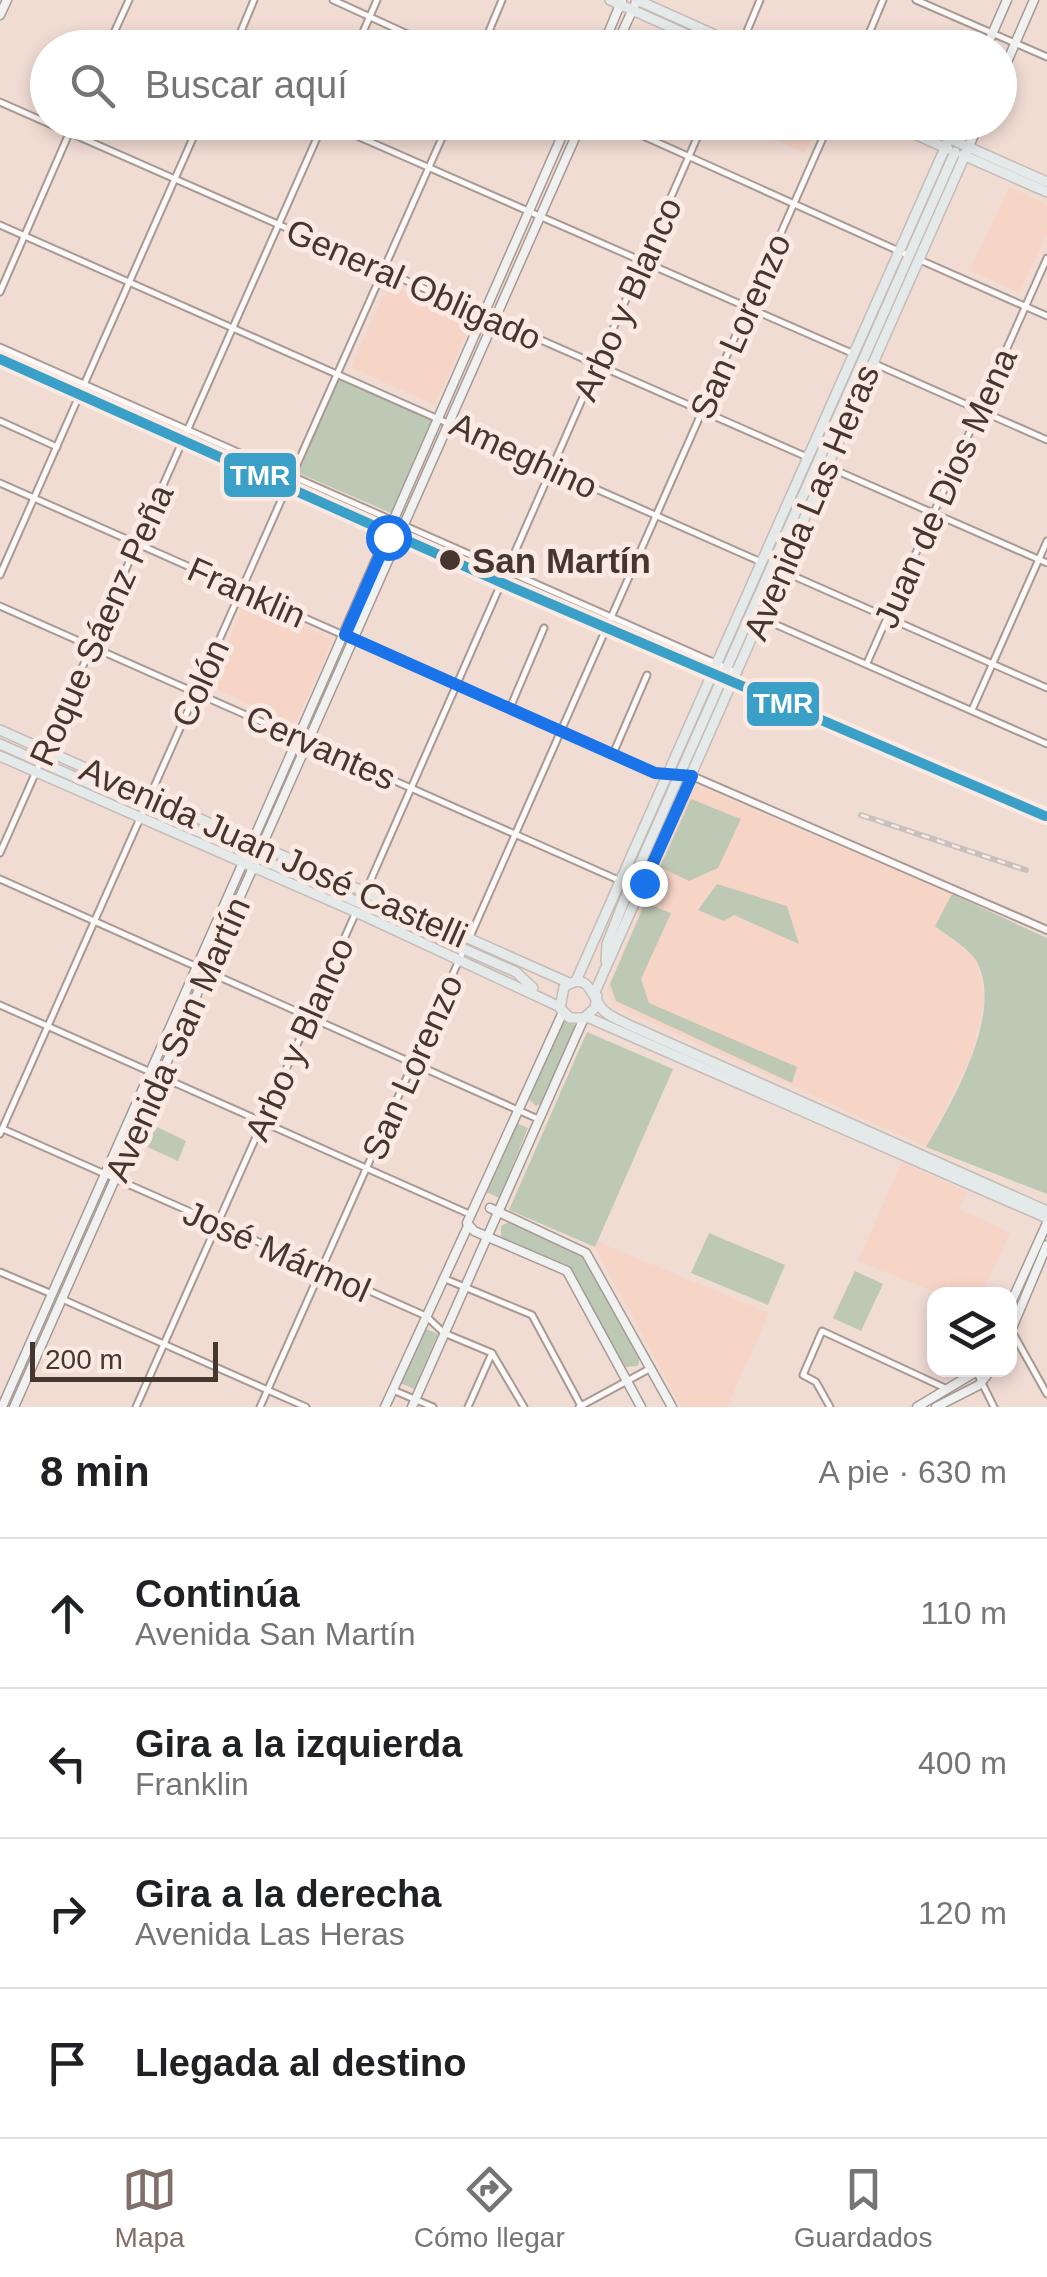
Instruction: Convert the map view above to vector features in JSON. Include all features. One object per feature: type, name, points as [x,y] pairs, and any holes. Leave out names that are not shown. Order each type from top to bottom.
[{"type":"main road","points":[[0,15],[6,0]]},
{"type":"main road","points":[[994,30],[1007,0]]},
{"type":"main road","points":[[1017,38],[1034,0]]},
{"type":"main road","points":[[608,30],[618,2],[635,3],[700,30]]},
{"type":"main road","points":[[624,30],[635,3]]},
{"type":"main road","points":[[635,3],[684,30]]},
{"type":"main road","name":"Avenida San Martín","points":[[14,1407],[105,1176],[195,966],[308,742],[349,637],[450,421],[560,140]]},
{"type":"main road","name":"Avenida San Martín","points":[[415,489],[439,416],[541,216],[574,140]]},
{"type":"main road","points":[[936,140],[1047,182]]},
{"type":"main road","points":[[943,140],[1047,192]]},
{"type":"main road","points":[[956,140],[957,148]]},
{"type":"main road","points":[[957,148],[964,140]]},
{"type":"main road","name":"Avenida Las Heras","points":[[606,968],[606,944],[674,776],[728,669],[957,148]]},
{"type":"main road","name":"Avenida Las Heras","points":[[909,256],[957,148]]},
{"type":"main road","name":"Avenida San Martín","points":[[2,1407],[116,1180],[206,971],[297,738],[349,637]]},
{"type":"main road","name":"Avenida Las Heras","points":[[572,982],[692,776],[728,669]]},
{"type":"main road","name":"Avenida Juan José Castelli","points":[[0,730],[252,855],[516,972],[538,993]]},
{"type":"main road","name":"Avenida Juan José Castelli","points":[[0,744],[140,818],[252,855]]},
{"type":"main road","name":"Avenida Juan José Castelli","points":[[0,756],[148,802]]},
{"type":"main road","name":"Avenida Las Heras","points":[[596,994],[631,886]]},
{"type":"main road","name":"Avenida Las Heras","points":[[588,959],[606,944]]},
{"type":"main road","name":"Avenida Juan José Castelli","points":[[465,949],[572,982]]},
{"type":"main road","name":"Avenida Juan José Castelli","points":[[465,949],[561,1010]]},
{"type":"main road","name":"Avenida Juan José Castelli","points":[[516,972],[548,974]]},
{"type":"main road","points":[[385,1407],[561,1010],[560,994],[572,982],[596,994],[607,1014],[629,1025],[1047,1217]]},
{"type":"main road","points":[[413,1403],[538,1118],[586,1018],[595,1008],[596,994]]},
{"type":"main road","points":[[561,1010],[1047,1217]]},
{"type":"main road","points":[[477,1205],[490,1223],[567,1272],[641,1407]]},
{"type":"main road","points":[[1017,1289],[1047,1217]]},
{"type":"main road","points":[[467,1220],[490,1223],[586,1253],[672,1407]]},
{"type":"main road","points":[[1017,1314],[1047,1245]]},
{"type":"main road","points":[[936,1403],[969,1377]]},
{"type":"main road","points":[[917,1407],[936,1403],[986,1377]]},
{"type":"street","points":[[115,30],[129,0]]},
{"type":"street","points":[[242,30],[254,0]]},
{"type":"street","points":[[333,0],[400,30]]},
{"type":"street","points":[[364,30],[377,0]]},
{"type":"street","points":[[490,30],[502,0]]},
{"type":"street","points":[[748,30],[760,0]]},
{"type":"street","points":[[870,30],[883,0]]},
{"type":"street","points":[[916,0],[983,30]]},
{"type":"street","points":[[1017,44],[1047,57]]},
{"type":"street","name":"General Obligado","points":[[0,102],[30,115]]},
{"type":"street","points":[[0,292],[67,140]]},
{"type":"street","name":"General Obligado","points":[[88,140],[1047,563]]},
{"type":"street","points":[[0,575],[192,140]]},
{"type":"street","name":"Roque Sáenz Peña","points":[[0,853],[317,140]]},
{"type":"street","points":[[367,140],[1047,440]]},
{"type":"street","name":"Colón","points":[[1,1130],[441,140]]},
{"type":"street","points":[[650,140],[1047,316]]},
{"type":"street","name":"Arbo y Blanco","points":[[136,1407],[696,140]]},
{"type":"street","name":"San Lorenzo","points":[[260,1407],[822,140]]},
{"type":"street","name":"Ameghino","points":[[0,225],[1047,688]]},
{"type":"street","name":"Juan de Dios Mena","points":[[867,663],[1047,258]]},
{"type":"street","points":[[0,347],[728,669]]},
{"type":"street","points":[[0,421],[57,447]]},
{"type":"street","name":"Franklin","points":[[0,482],[613,754],[674,776],[692,776],[1047,930]]},
{"type":"street","points":[[972,710],[1047,541]]},
{"type":"street","name":"Cervantes","points":[[0,606],[631,886]]},
{"type":"street","points":[[752,614],[1047,744]]},
{"type":"street","points":[[510,708],[544,628]]},
{"type":"street","points":[[613,754],[647,675]]},
{"type":"street","points":[[0,879],[538,1118]]},
{"type":"street","points":[[0,1005],[367,1167],[467,1220]]},
{"type":"street","name":"José Mármol","points":[[1,1130],[426,1316],[444,1333],[492,1352]]},
{"type":"street","points":[[0,1272],[306,1407]]},
{"type":"street","points":[[444,1278],[532,1316],[580,1407],[651,1368]]},
{"type":"street","points":[[830,1407],[816,1382],[803,1375],[822,1330],[948,1390]]},
{"type":"street","points":[[1017,1342],[1047,1394]]},
{"type":"street","points":[[468,1407],[492,1352]]},
{"type":"street","points":[[492,1352],[524,1407]]},
{"type":"street","points":[[980,1377],[994,1407]]},
{"type":"street","points":[[394,1390],[413,1403],[434,1407]]},
{"type":"shaded area","points":[[776,140],[811,140],[805,153]]},
{"type":"shaded area","points":[[1009,187],[1047,205],[1047,235],[1019,293],[970,270]]},
{"type":"shaded area","points":[[389,284],[472,321],[435,405],[351,367]]},
{"type":"shaded area","points":[[250,603],[333,640],[296,722],[290,723],[208,685],[244,605]]},
{"type":"shaded area","points":[[698,786],[952,894],[935,926],[977,961],[985,1000],[970,1060],[926,1147],[613,1005],[607,989],[693,788]]},
{"type":"shaded area","points":[[902,1162],[967,1192],[959,1209],[1010,1233],[984,1287],[927,1289],[858,1261]]},
{"type":"shaded area","points":[[598,1242],[769,1313],[727,1407],[681,1407],[595,1247]]},
{"type":"green space","points":[[0,353],[74,383],[70,393],[0,363]]},
{"type":"green space","points":[[341,379],[433,419],[391,513],[296,472],[335,381]]},
{"type":"green space","points":[[92,391],[180,429],[178,442],[87,402]]},
{"type":"green space","points":[[188,437],[283,476],[281,488],[186,444]]},
{"type":"green space","points":[[296,480],[387,521],[383,531],[290,491]]},
{"type":"green space","points":[[411,530],[499,572],[497,583],[401,540]]},
{"type":"green space","points":[[515,578],[599,615],[596,627],[504,587],[508,579]]},
{"type":"green space","points":[[611,623],[704,662],[699,672],[610,633]]},
{"type":"green space","points":[[691,799],[741,819],[718,868],[689,881],[660,867]]},
{"type":"green space","points":[[717,884],[787,906],[799,944],[734,915],[724,921],[698,910]]},
{"type":"green space","points":[[952,894],[1047,938],[1047,1194],[926,1147],[961,1082],[980,1032],[984,1007],[984,983],[974,957],[935,926]]},
{"type":"green space","points":[[645,903],[671,913],[641,979],[649,1003],[797,1067],[792,1083],[616,1001],[610,984]]},
{"type":"green space","points":[[561,1018],[577,1026],[542,1103],[536,1106],[526,1097]]},
{"type":"green space","points":[[587,1032],[673,1069],[595,1247],[509,1210]]},
{"type":"green space","points":[[516,1123],[528,1128],[499,1198],[486,1192]]},
{"type":"green space","points":[[153,1125],[186,1141],[178,1161],[143,1145]]},
{"type":"green space","points":[[509,1222],[586,1259],[640,1356],[638,1366],[624,1367],[570,1269],[501,1237],[501,1226]]},
{"type":"green space","points":[[709,1233],[785,1265],[768,1305],[691,1273]]},
{"type":"green space","points":[[855,1271],[883,1284],[861,1331],[833,1318]]},
{"type":"green space","points":[[424,1328],[438,1334],[414,1389],[400,1383]]},
{"type":"railway","points":[[861,815],[1026,870]]},
{"type":"transit line","name":"TMR","points":[[0,359],[509,586],[1045,816]]},
{"type":"place","name":"San Martín","points":[[450,560]]},
{"type":"route","points":[[388,537],[345,635],[655,773],[692,776],[644,883]]}]
